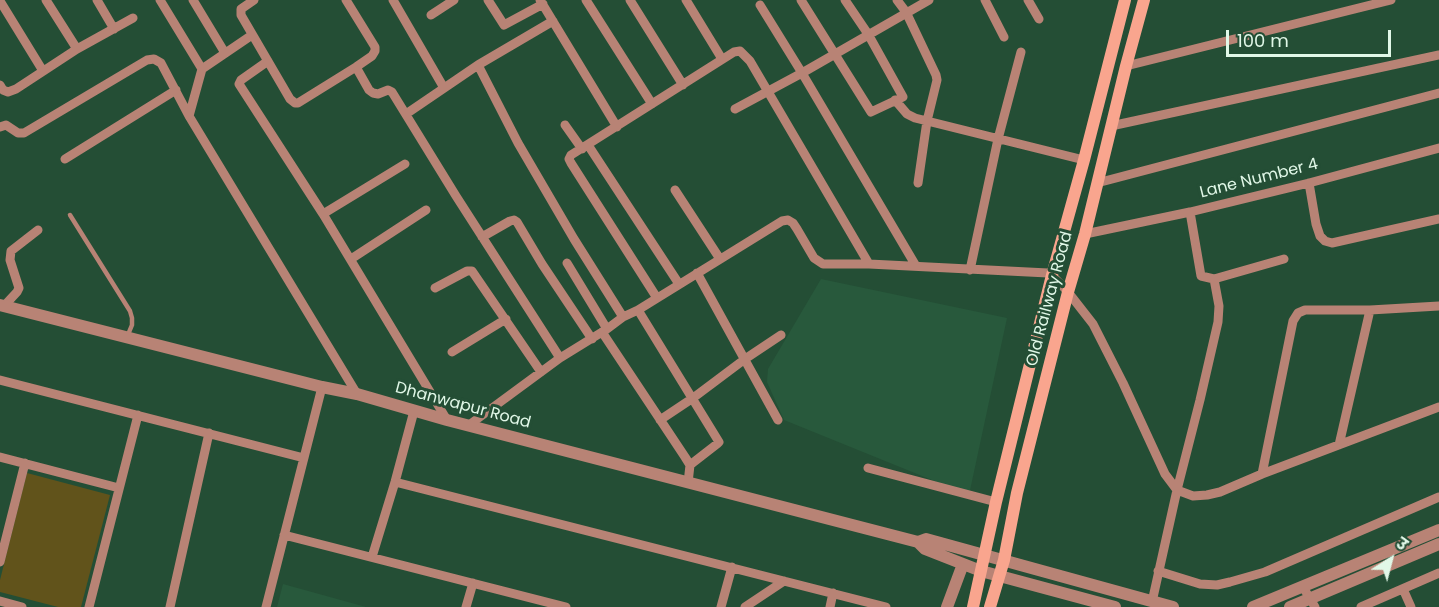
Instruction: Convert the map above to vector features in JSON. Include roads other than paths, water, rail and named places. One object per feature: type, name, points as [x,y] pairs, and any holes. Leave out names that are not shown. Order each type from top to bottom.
[{"type":"main road","name":"Old Railway Road","points":[[973,607],[996,502],[1052,274],[1125,0]]},
{"type":"main road","name":"Old Railway Road","points":[[990,607],[1000,576],[1017,493],[1144,0]]},
{"type":"street","points":[[46,0],[77,49]]},
{"type":"street","points":[[97,0],[114,29]]},
{"type":"street","points":[[160,0],[202,69]]},
{"type":"street","points":[[193,0],[225,53]]},
{"type":"street","points":[[254,0],[243,7],[240,12],[290,99],[295,103],[356,67],[372,56],[375,51],[375,47],[346,0]]},
{"type":"street","points":[[393,0],[444,88]]},
{"type":"street","points":[[431,15],[454,0]]},
{"type":"street","points":[[488,0],[504,25],[541,2],[617,127]]},
{"type":"street","points":[[585,0],[652,104]]},
{"type":"street","points":[[630,0],[683,85]]},
{"type":"street","points":[[686,0],[722,59]]},
{"type":"street","points":[[801,0],[871,112],[903,97],[868,34],[845,0]]},
{"type":"street","points":[[897,0],[906,12],[936,75],[937,84],[927,121],[918,183]]},
{"type":"street","points":[[735,109],[929,0]]},
{"type":"street","points":[[985,0],[1004,37]]},
{"type":"street","points":[[1028,0],[1039,19]]},
{"type":"street","points":[[1126,66],[1391,0]]},
{"type":"street","points":[[0,1],[43,71]]},
{"type":"street","points":[[760,4],[916,266]]},
{"type":"street","points":[[0,86],[3,90],[12,91],[77,49],[133,18]]},
{"type":"street","points":[[406,114],[478,65],[553,21]]},
{"type":"street","points":[[189,116],[202,69],[252,34]]},
{"type":"street","points":[[657,298],[569,159],[571,155],[722,59],[740,51],[750,61],[870,264]]},
{"type":"street","points":[[970,270],[998,139],[1021,52]]},
{"type":"street","points":[[1111,126],[1439,55]]},
{"type":"street","points":[[0,127],[6,125],[21,134],[27,132],[147,60],[154,59],[161,63],[189,116],[357,394]]},
{"type":"street","points":[[268,61],[238,84],[351,259],[447,420]]},
{"type":"street","points":[[478,65],[518,143],[623,318]]},
{"type":"street","points":[[356,67],[373,93],[378,94],[388,90],[392,92],[560,358]]},
{"type":"street","points":[[65,159],[176,90]]},
{"type":"street","points":[[1097,183],[1439,93]]},
{"type":"street","points":[[895,100],[910,117],[1084,160]]},
{"type":"street","points":[[565,125],[585,147],[679,284]]},
{"type":"street","name":"Lane Number 4","points":[[1085,234],[1190,212],[1309,183],[1439,147]]},
{"type":"street","points":[[323,214],[405,164]]},
{"type":"street","points":[[1309,183],[1320,236],[1332,243],[1439,219]]},
{"type":"street","points":[[675,189],[720,259]]},
{"type":"street","points":[[351,259],[426,210]]},
{"type":"street","points":[[1190,212],[1201,276],[1214,279],[1284,259]]},
{"type":"street","points":[[469,425],[560,358],[782,221],[788,220],[793,223],[814,258],[823,264],[916,266],[1052,274],[1093,324],[1165,474],[1177,490],[1193,496],[1220,492],[1439,407]]},
{"type":"street","points":[[482,237],[510,221],[517,222],[592,339]]},
{"type":"street","points":[[2,305],[19,288],[10,260],[11,251],[38,230]]},
{"type":"street","points":[[567,263],[604,331],[690,465],[688,483]]},
{"type":"street","points":[[435,288],[467,271],[472,271],[542,372]]},
{"type":"street","points":[[697,273],[778,420]]},
{"type":"street","points":[[1152,602],[1218,322],[1218,300],[1214,279]]},
{"type":"street","name":"Dhanwapur Road","points":[[2,305],[357,394],[447,420],[918,542],[925,549],[981,571],[1115,607]]},
{"type":"street","points":[[1262,474],[1293,321],[1298,313],[1305,310],[1370,310],[1439,306]]},
{"type":"street","points":[[638,310],[719,442],[690,465]]},
{"type":"street","points":[[1339,445],[1370,310]]},
{"type":"street","points":[[453,352],[506,319]]},
{"type":"street","points":[[660,420],[781,335]]},
{"type":"street","points":[[0,380],[304,458]]},
{"type":"street","points":[[266,607],[322,387]]},
{"type":"street","points":[[372,557],[414,411]]},
{"type":"street","points":[[89,607],[138,415]]},
{"type":"street","points":[[170,607],[209,433]]},
{"type":"street","points":[[0,457],[119,488]]},
{"type":"street","points":[[0,562],[25,463]]},
{"type":"street","points":[[867,468],[996,502]]},
{"type":"street","points":[[395,482],[885,607]]},
{"type":"street","points":[[1158,571],[1200,584],[1217,585],[1230,582],[1265,572],[1439,497]]},
{"type":"street","points":[[1253,607],[1439,530]]},
{"type":"street","points":[[284,535],[473,583],[546,605],[566,607]]},
{"type":"street","name":"Dhanwapur Road","points":[[918,542],[926,538],[1169,606]]},
{"type":"street","points":[[1290,607],[1313,602],[1439,544]]},
{"type":"street","points":[[947,607],[963,564]]},
{"type":"street","points":[[722,607],[732,567]]},
{"type":"street","points":[[1361,607],[1439,573]]},
{"type":"street","points":[[745,607],[784,581]]},
{"type":"street","points":[[466,607],[473,583]]},
{"type":"street","points":[[1303,586],[1313,602]]},
{"type":"street","points":[[1403,589],[1411,607]]},
{"type":"street","points":[[830,607],[833,593]]},
{"type":"street","points":[[0,601],[22,607]]},
{"type":"lane","points":[[70,215],[130,310],[132,325],[127,337]]}]
